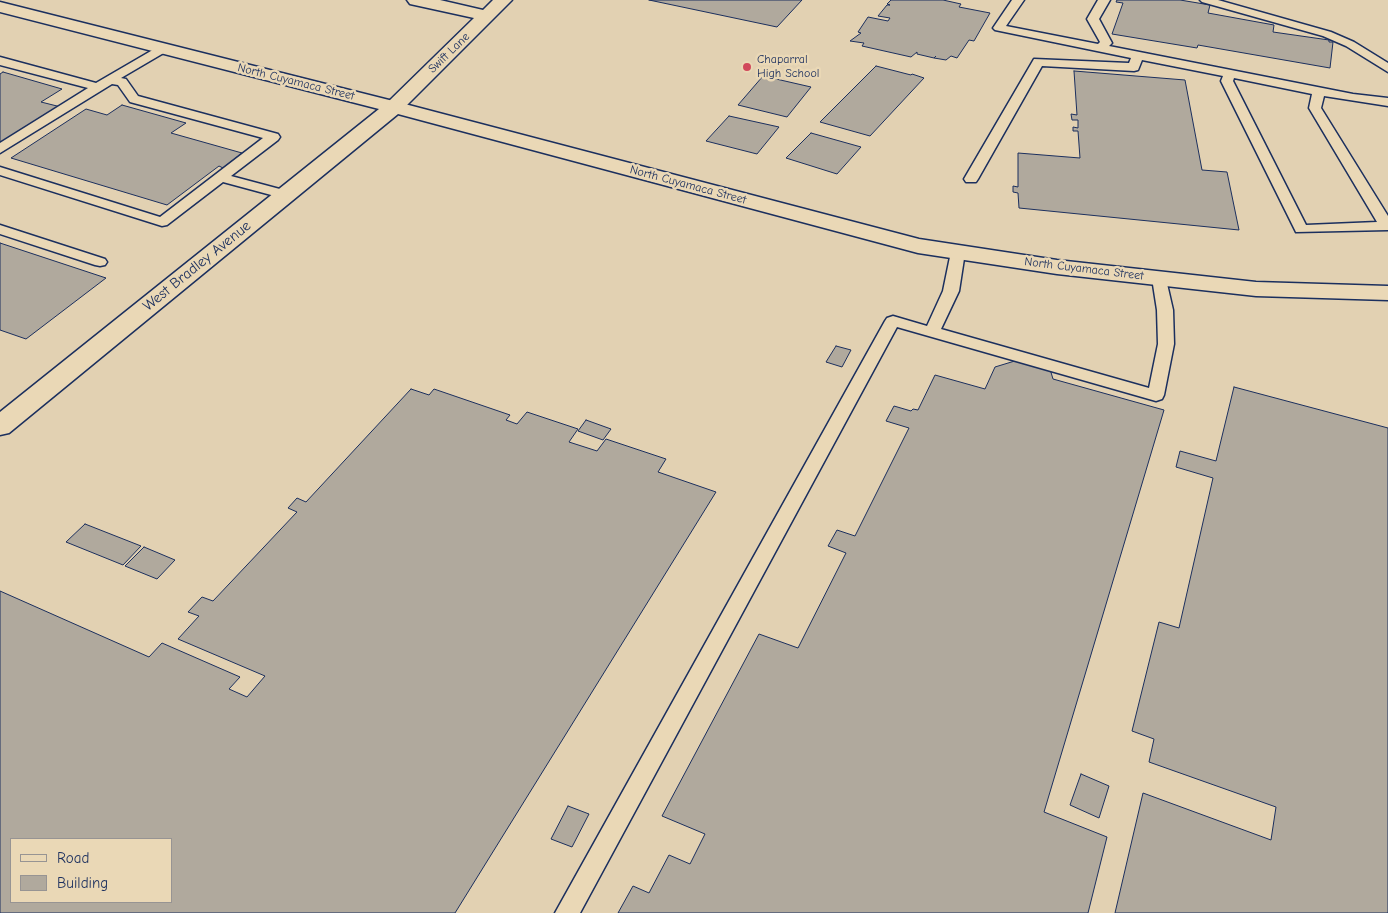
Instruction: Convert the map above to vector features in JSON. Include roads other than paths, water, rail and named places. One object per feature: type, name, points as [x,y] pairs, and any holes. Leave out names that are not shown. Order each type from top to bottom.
[{"type":"main road","points":[[416,0],[487,16]]},
{"type":"main road","name":"Swift Lane","points":[[394,107],[503,0]]},
{"type":"main road","name":"North Cuyamaca Street","points":[[0,7],[394,107],[908,243],[1057,267],[1256,289],[1388,293]]},
{"type":"main road","name":"West Bradley Avenue","points":[[0,426],[394,107]]},
{"type":"lane","points":[[1018,0],[1000,28],[1319,91],[1388,102]]},
{"type":"lane","points":[[1101,48],[1106,42],[1093,19],[1104,0]]},
{"type":"lane","points":[[1206,0],[1327,34],[1350,44],[1388,68]]},
{"type":"lane","points":[[0,149],[163,48]]},
{"type":"lane","points":[[971,179],[1038,62],[1134,68],[1137,56]]},
{"type":"lane","points":[[0,61],[98,88]]},
{"type":"lane","points":[[1230,74],[1227,80],[1301,229],[1387,226],[1315,108],[1319,91]]},
{"type":"lane","points":[[0,171],[162,222],[273,137],[134,99],[122,82],[111,80]]},
{"type":"lane","points":[[222,176],[286,194]]},
{"type":"lane","points":[[0,229],[100,262]]},
{"type":"lane","points":[[932,332],[951,291],[958,252]]},
{"type":"lane","points":[[567,913],[893,321],[1156,395],[1166,344],[1165,310],[1160,278]]},
{"type":"place","name":"Chaparral High School","points":[[747,67]]}]
